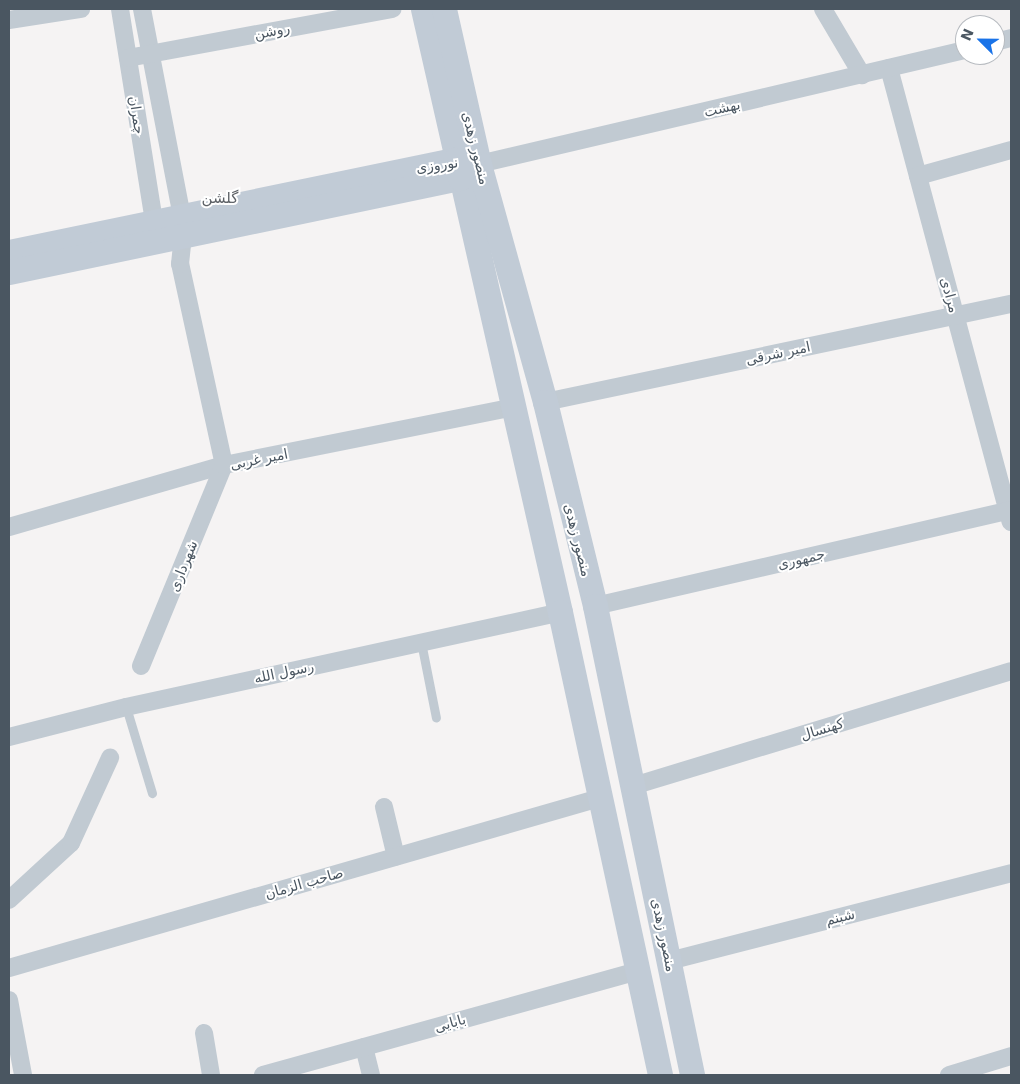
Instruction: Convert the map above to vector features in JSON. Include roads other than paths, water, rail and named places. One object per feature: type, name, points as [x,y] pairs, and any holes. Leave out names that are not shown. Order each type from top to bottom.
[{"type":"main road","name":"منصور زهدی","points":[[423,9],[465,167],[513,407],[560,612],[660,1075]]},
{"type":"main road","name":"منصور زهدی","points":[[444,9],[465,167],[545,402],[595,606],[692,1075]]},
{"type":"main road","name":"نوروزی","points":[[9,272],[170,229],[465,167]]},
{"type":"main road","name":"نوروزی","points":[[9,252],[170,229]]},
{"type":"main road","points":[[513,407],[545,402]]},
{"type":"main road","points":[[638,971],[669,961]]},
{"type":"street","points":[[9,20],[36,12],[81,9]]},
{"type":"street","name":"چمران","points":[[120,9],[128,58],[180,264],[224,466]]},
{"type":"street","name":"چمران","points":[[142,9],[150,54],[170,229]]},
{"type":"street","name":"روشن","points":[[128,58],[394,9]]},
{"type":"street","points":[[824,9],[862,75]]},
{"type":"street","name":"بهشت","points":[[465,167],[955,52]]},
{"type":"street","name":"مرادی","points":[[889,68],[1010,515]]},
{"type":"street","points":[[918,176],[1011,150]]},
{"type":"street","name":"امیر شرقی","points":[[545,402],[1011,304]]},
{"type":"street","name":"امیر غربی","points":[[9,526],[224,466],[513,407]]},
{"type":"street","name":"شهرداری","points":[[141,666],[224,466]]},
{"type":"street","name":"جمهوری","points":[[595,606],[1010,515]]},
{"type":"street","name":"رسول الله","points":[[9,737],[126,707],[560,612]]},
{"type":"street","name":"کهنسال","points":[[633,786],[1011,671]]},
{"type":"street","points":[[9,900],[72,843],[110,758]]},
{"type":"street","name":"صاحب الزمان","points":[[9,968],[600,798]]},
{"type":"street","points":[[384,807],[396,857]]},
{"type":"street","name":"شبنم","points":[[669,961],[1011,874]]},
{"type":"street","name":"بابایی","points":[[266,1075],[638,971]]},
{"type":"street","points":[[9,1000],[23,1075]]},
{"type":"street","points":[[204,1033],[211,1075]]},
{"type":"street","points":[[364,1047],[371,1075]]},
{"type":"street","points":[[948,1075],[1011,1056]]},
{"type":"lane","points":[[421,642],[436,718]]},
{"type":"lane","points":[[126,707],[152,793]]},
{"type":"district","name":"گلشن","points":[[220,199]]}]
